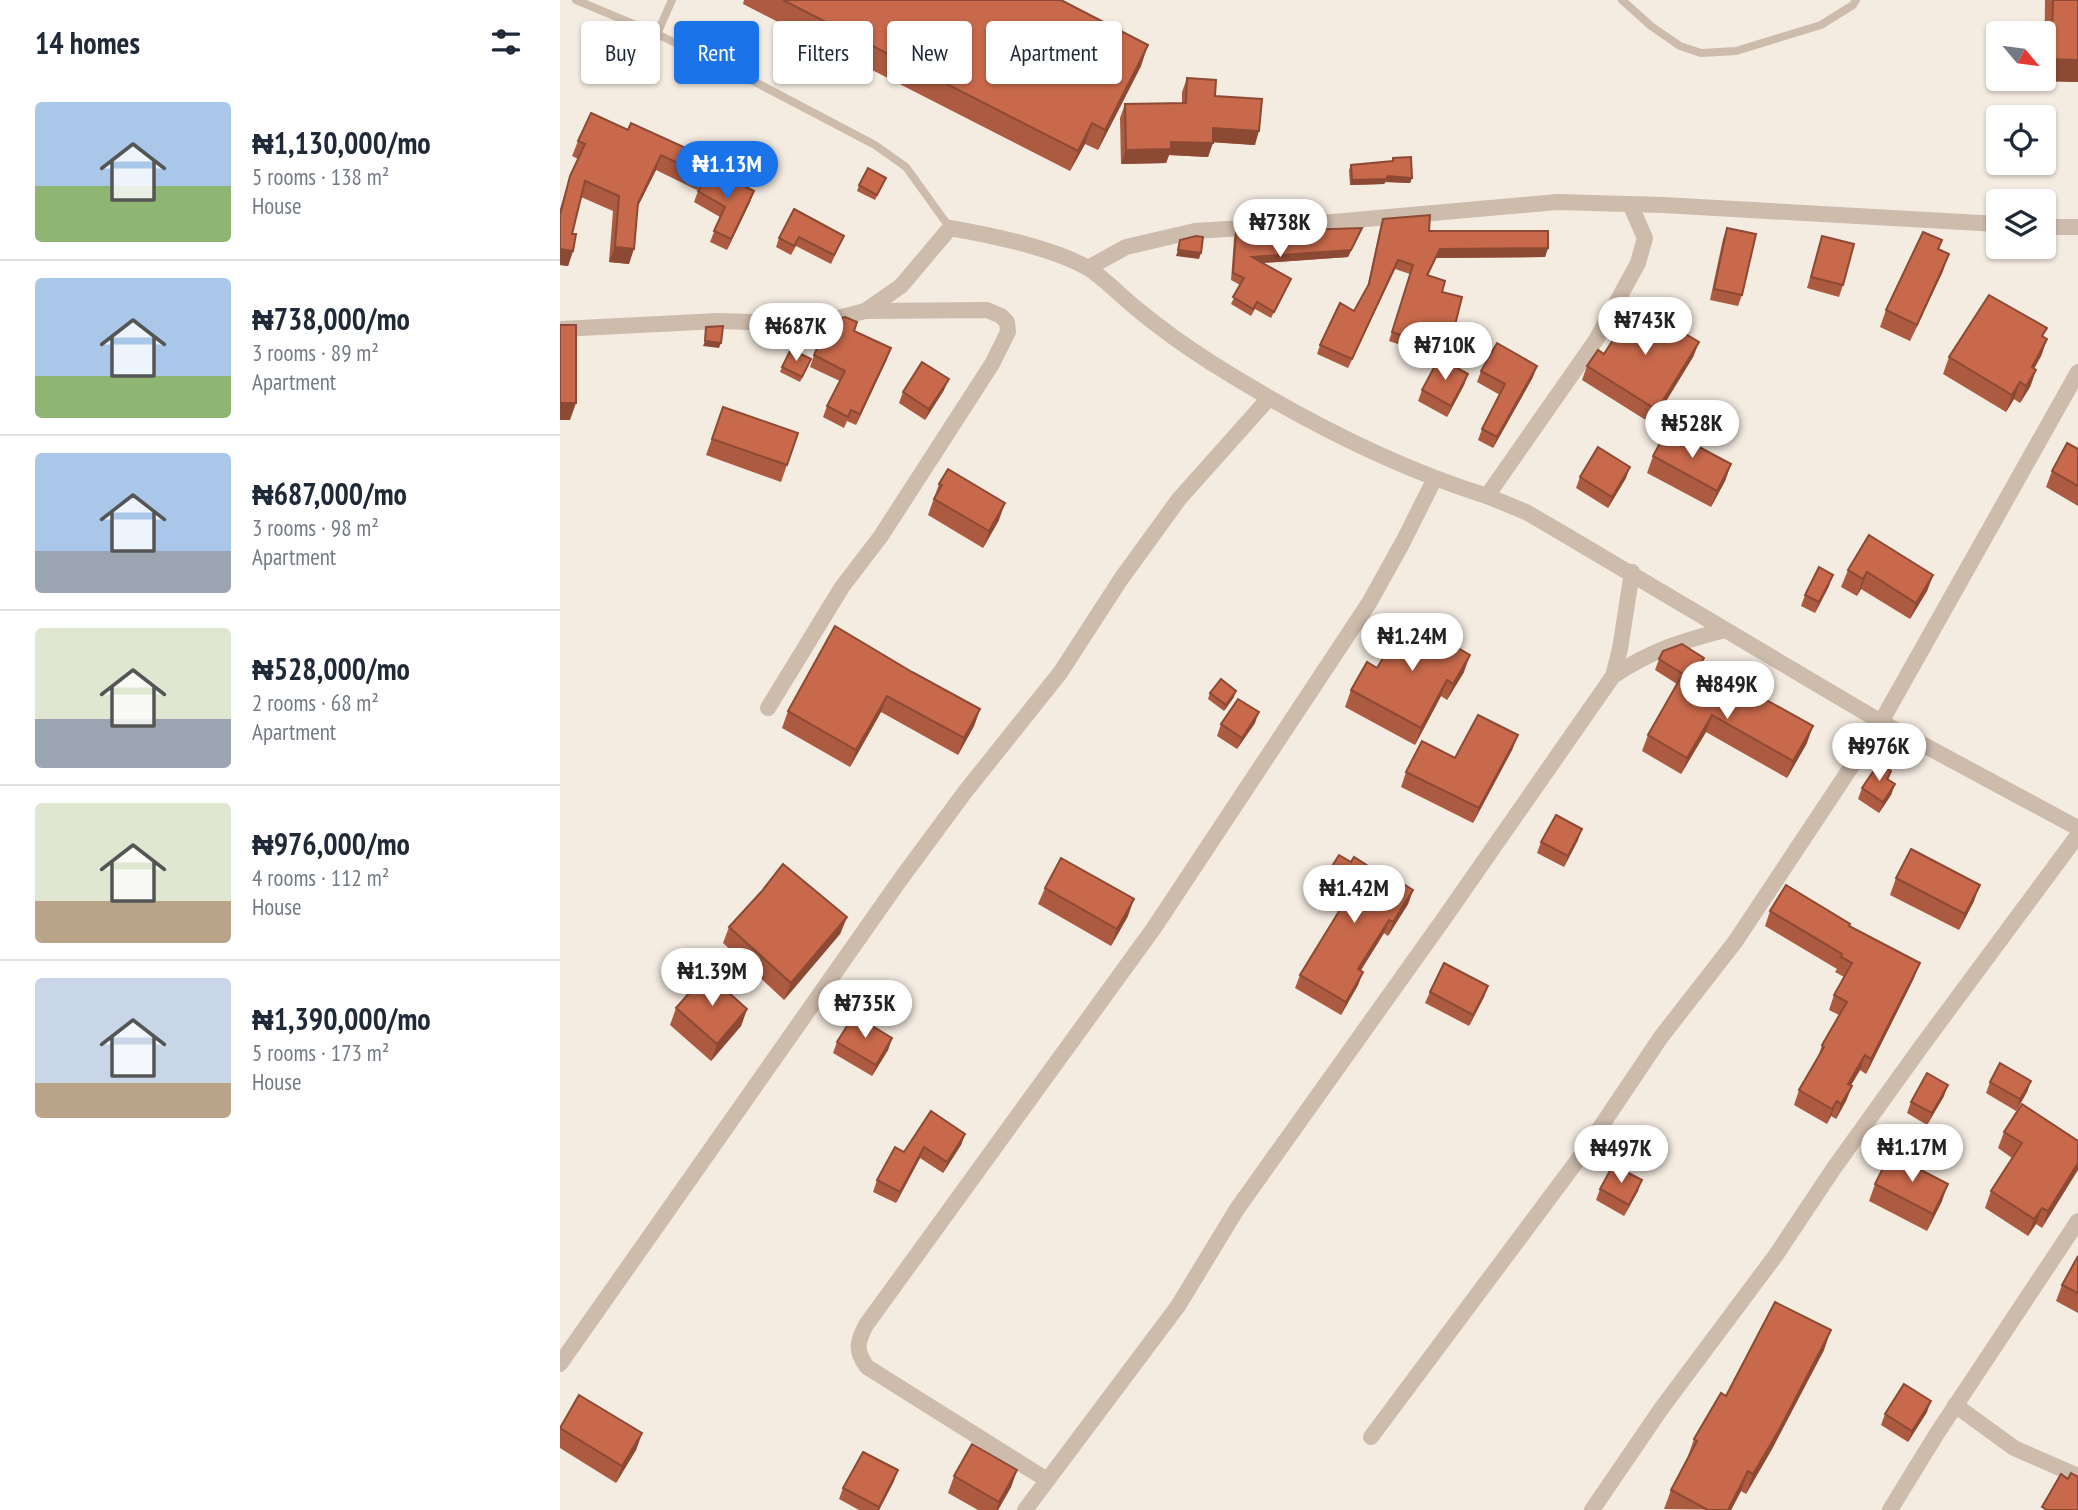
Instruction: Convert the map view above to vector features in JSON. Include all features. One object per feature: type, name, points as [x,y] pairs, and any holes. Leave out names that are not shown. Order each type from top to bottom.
[{"type":"street","points":[[1088,268],[1126,247],[1195,231],[1310,224],[1557,202],[1986,224]]},
{"type":"street","points":[[1486,496],[1596,340],[1638,263],[1645,238],[1630,204]]},
{"type":"street","points":[[2056,227],[2078,227]]},
{"type":"street","points":[[865,311],[901,286],[950,228],[1040,249],[1088,268],[1138,310],[1188,346],[1269,398],[1366,449],[1434,480],[1526,512],[1632,572],[1881,722],[2078,828]]},
{"type":"street","points":[[560,329],[718,321],[815,324],[865,311],[987,310],[1002,316],[1007,322],[1008,332],[992,364],[881,537],[842,587],[768,708]]},
{"type":"street","points":[[1371,1437],[1583,1153],[1661,1037],[1735,942],[1881,722],[2078,372]]},
{"type":"street","points":[[560,1364],[900,880],[965,792],[1060,673],[1121,579],[1180,499],[1269,398]]},
{"type":"street","points":[[1047,1480],[867,1367],[857,1349],[859,1338],[1154,928],[1369,603],[1434,480]]},
{"type":"street","points":[[1025,1510],[1178,1306],[1237,1209],[1613,676],[1632,572]]},
{"type":"street","points":[[1613,676],[1640,658],[1678,642],[1725,630]]},
{"type":"street","points":[[1592,1510],[1661,1409],[1776,1255],[1834,1168],[1921,1047],[2078,835]]},
{"type":"street","points":[[1889,1510],[1955,1405],[2078,1221]]},
{"type":"street","points":[[1955,1405],[2014,1448],[2078,1476]]},
{"type":"lane","points":[[576,0],[626,21]]},
{"type":"lane","points":[[660,27],[672,0]]},
{"type":"lane","points":[[1622,0],[1651,26],[1680,46],[1701,53],[1736,51],[1821,25],[1853,5],[1856,0]]},
{"type":"lane","points":[[660,35],[875,145],[906,167],[950,228]]},
{"type":"building","points":[[783,0],[1061,0],[1102,21],[986,21],[986,84],[1122,84],[1122,32],[1148,45],[1105,130],[1092,123],[1078,151],[947,84],[972,84],[972,21],[887,21],[887,53],[873,46],[873,21],[824,21]]},
{"type":"building","points":[[2053,0],[2078,0],[2078,60],[2056,59],[2056,21],[2052,21]]},
{"type":"building","points":[[1187,78],[1216,80],[1215,96],[1262,99],[1259,131],[1213,128],[1213,143],[1171,142],[1171,149],[1126,150],[1125,104],[1186,103]]},
{"type":"building","points":[[591,113],[628,130],[631,123],[710,159],[703,175],[661,155],[638,203],[634,249],[615,247],[619,196],[585,181],[572,234],[576,234],[573,251],[560,249],[560,215],[570,176],[585,144],[578,141]]},
{"type":"building","points":[[1411,157],[1412,178],[1388,176],[1386,179],[1352,180],[1351,165]]},
{"type":"building","points":[[868,168],[886,178],[877,195],[859,185]]},
{"type":"building","points":[[711,169],[754,191],[731,239],[714,231],[725,207],[698,191]]},
{"type":"building","points":[[794,209],[844,236],[834,255],[799,237],[794,246],[779,238]]},
{"type":"building","points":[[1430,215],[1429,231],[1548,231],[1548,248],[1440,249],[1427,275],[1445,281],[1442,292],[1462,297],[1444,350],[1392,332],[1413,265],[1398,260],[1352,359],[1320,345],[1340,303],[1354,311],[1369,284],[1383,219]]},
{"type":"building","points":[[1362,228],[1351,250],[1252,257],[1291,279],[1274,312],[1257,302],[1253,309],[1233,297],[1244,278],[1233,273],[1236,232]]},
{"type":"building","points":[[1727,228],[1756,234],[1742,295],[1714,289]]},
{"type":"building","points":[[1923,232],[1942,240],[1938,249],[1949,254],[1917,325],[1886,310]]},
{"type":"building","points":[[1822,236],[1854,244],[1843,285],[1811,277]]},
{"type":"building","points":[[1203,237],[1201,253],[1178,250],[1180,240]]},
{"type":"building","points":[[1989,295],[2047,328],[2042,336],[2047,339],[2032,367],[2036,370],[2026,386],[2020,382],[2012,395],[1949,357]]},
{"type":"building","points":[[1636,304],[1699,342],[1657,410],[1587,366],[1598,350],[1604,354]]},
{"type":"building","points":[[845,317],[857,322],[854,331],[891,348],[860,414],[851,410],[848,417],[827,406],[845,371],[814,355],[829,321]]},
{"type":"building","points":[[560,325],[576,325],[576,403],[560,403]]},
{"type":"building","points":[[723,326],[721,343],[705,341],[706,327]]},
{"type":"building","points":[[1497,343],[1537,366],[1497,437],[1482,429],[1505,384],[1481,371]]},
{"type":"building","points":[[791,349],[811,359],[802,377],[782,367]]},
{"type":"building","points":[[1439,358],[1468,374],[1451,406],[1422,390]]},
{"type":"building","points":[[922,362],[949,379],[929,409],[903,392]]},
{"type":"building","points":[[723,407],[798,433],[787,465],[712,439]]},
{"type":"building","points":[[1667,430],[1731,464],[1717,491],[1653,456]]},
{"type":"building","points":[[2067,443],[2078,449],[2078,486],[2052,471]]},
{"type":"building","points":[[1598,447],[1630,467],[1612,497],[1580,477]]},
{"type":"building","points":[[948,469],[1005,503],[989,531],[934,499]]},
{"type":"building","points":[[1869,535],[1933,575],[1916,603],[1867,572],[1863,579],[1848,570]]},
{"type":"building","points":[[1819,567],[1833,575],[1819,602],[1805,595]]},
{"type":"building","points":[[1407,618],[1470,655],[1453,684],[1447,680],[1421,728],[1351,690],[1367,662],[1377,668]]},
{"type":"building","points":[[835,626],[980,709],[964,738],[887,696],[856,750],[788,711]]},
{"type":"building","points":[[1682,644],[1704,658],[1691,679],[1659,659],[1663,651]]},
{"type":"building","points":[[1681,677],[1734,708],[1745,688],[1813,726],[1793,761],[1712,715],[1687,758],[1648,735]]},
{"type":"building","points":[[1221,679],[1236,691],[1226,705],[1210,693]]},
{"type":"building","points":[[1238,699],[1259,712],[1242,738],[1221,724]]},
{"type":"building","points":[[1478,715],[1518,735],[1479,808],[1406,772],[1422,741],[1455,758]]},
{"type":"building","points":[[1879,763],[1891,771],[1887,779],[1895,784],[1883,802],[1862,788]]},
{"type":"building","points":[[1556,815],[1582,829],[1568,856],[1541,842]]},
{"type":"building","points":[[1911,849],[1980,885],[1965,914],[1896,878]]},
{"type":"building","points":[[1339,855],[1351,862],[1354,857],[1376,871],[1378,868],[1413,890],[1393,922],[1389,920],[1358,969],[1363,972],[1346,1002],[1300,975],[1349,895],[1324,879]]},
{"type":"building","points":[[1061,858],[1134,899],[1117,929],[1045,888]]},
{"type":"building","points":[[783,864],[847,917],[791,983],[729,927]]},
{"type":"building","points":[[1786,885],[1850,924],[1849,926],[1920,963],[1871,1059],[1865,1055],[1848,1084],[1852,1086],[1841,1104],[1837,1101],[1832,1109],[1799,1090],[1847,1002],[1834,995],[1852,963],[1841,957],[1842,954],[1770,911]]},
{"type":"building","points":[[1444,963],[1488,986],[1473,1015],[1430,992]]},
{"type":"building","points":[[707,973],[747,1009],[717,1044],[676,1008]]},
{"type":"building","points":[[854,1015],[892,1038],[876,1065],[837,1042]]},
{"type":"building","points":[[2000,1063],[2031,1081],[2020,1099],[1990,1082]]},
{"type":"building","points":[[1927,1073],[1948,1085],[1932,1113],[1911,1102]]},
{"type":"building","points":[[2022,1104],[2078,1141],[2078,1163],[2048,1211],[2042,1208],[2034,1219],[1991,1191],[2022,1143],[2004,1132]]},
{"type":"building","points":[[931,1111],[965,1134],[947,1162],[924,1147],[900,1192],[877,1180],[895,1147],[904,1152]]},
{"type":"building","points":[[1890,1154],[1948,1184],[1933,1214],[1875,1184]]},
{"type":"building","points":[[1613,1165],[1642,1180],[1629,1205],[1600,1189]]},
{"type":"building","points":[[2078,1256],[2078,1293],[2062,1285]]},
{"type":"building","points":[[1775,1302],[1831,1330],[1753,1474],[1748,1471],[1728,1510],[1708,1510],[1671,1490],[1697,1441],[1694,1439],[1721,1393],[1726,1396]]},
{"type":"building","points":[[1904,1384],[1931,1401],[1912,1431],[1885,1414]]},
{"type":"building","points":[[579,1395],[642,1433],[622,1466],[560,1428]]},
{"type":"building","points":[[972,1444],[1017,1470],[999,1502],[954,1476]]},
{"type":"building","points":[[863,1452],[898,1470],[879,1507],[843,1488]]},
{"type":"building","points":[[2071,1473],[2078,1477],[2078,1510],[2047,1510],[2042,1507],[2061,1474],[2068,1479]]}]
